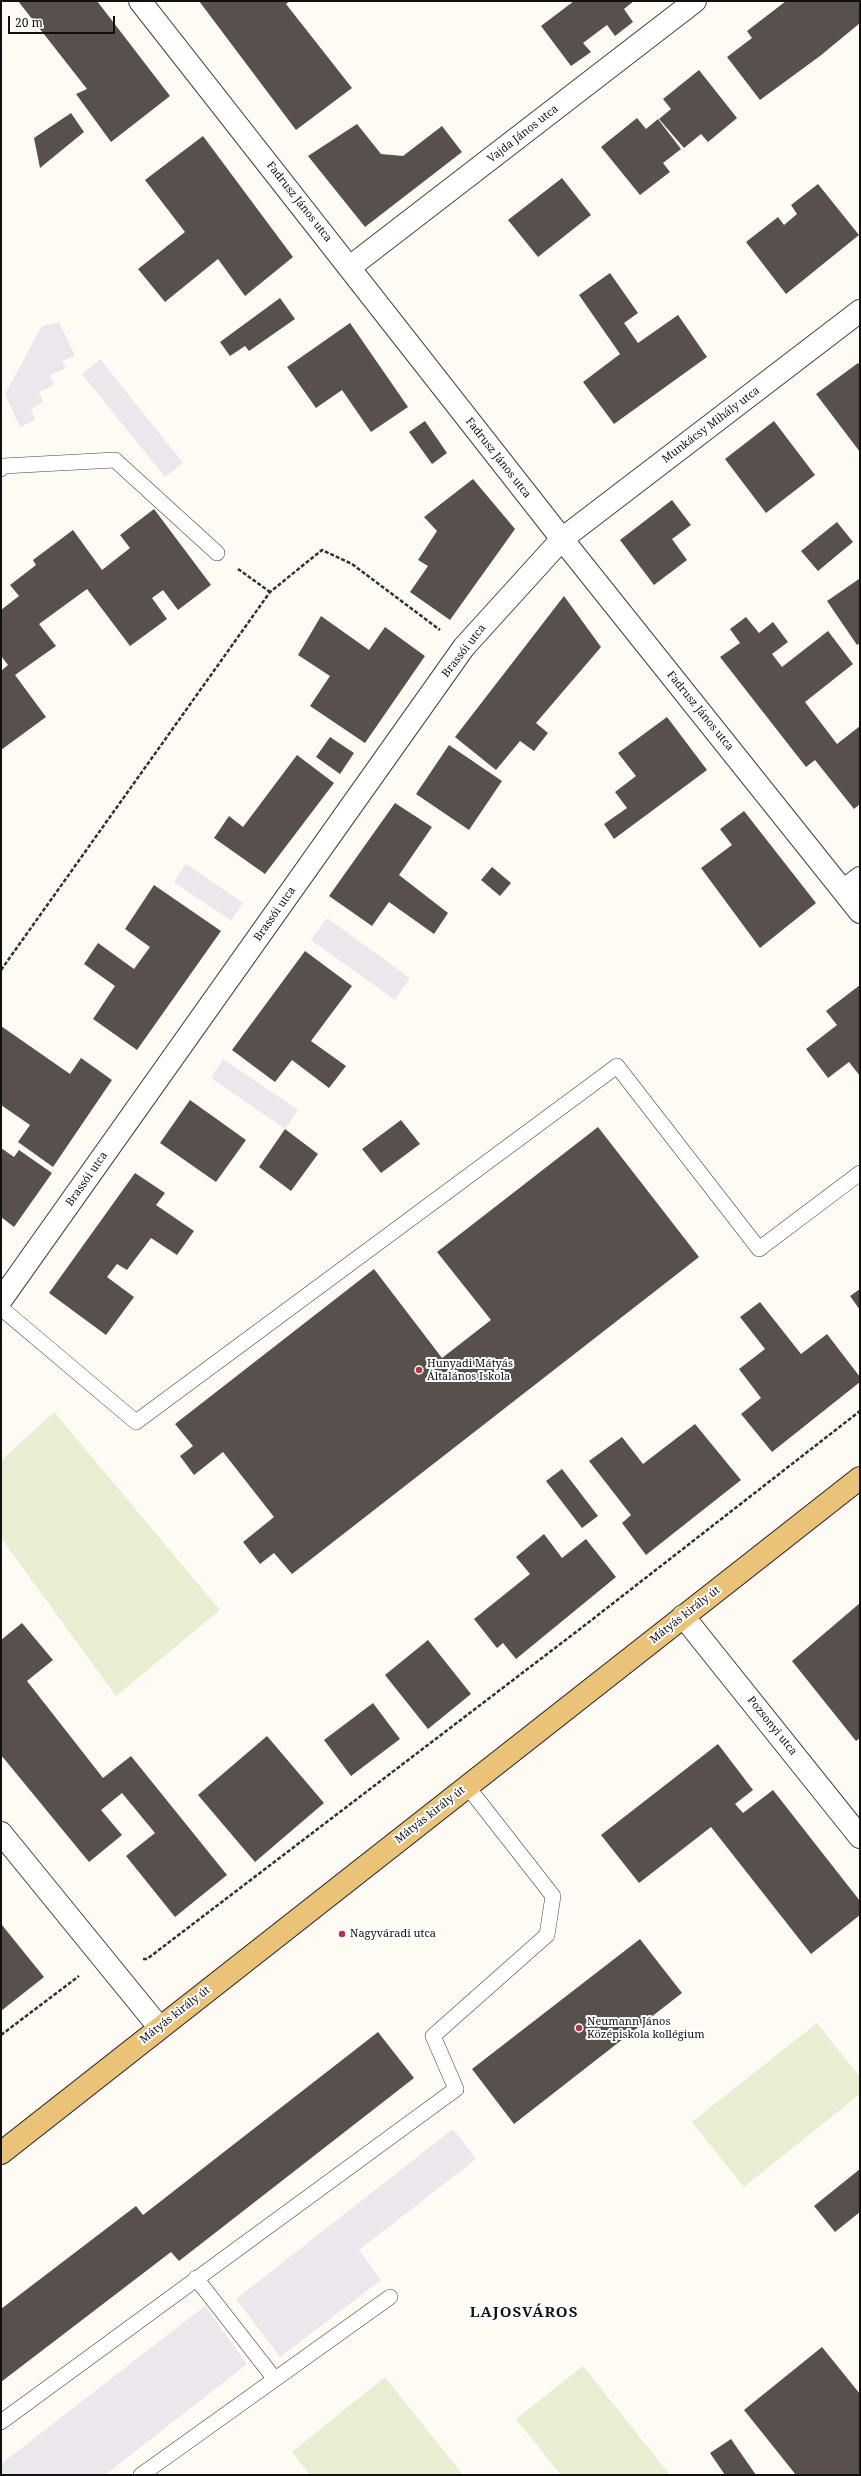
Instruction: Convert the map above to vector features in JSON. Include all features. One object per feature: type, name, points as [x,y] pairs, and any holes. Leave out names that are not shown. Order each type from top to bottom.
[{"type":"main road","name":"Mátyás király út","points":[[1,2153],[159,2027],[860,1478]]},
{"type":"street","name":"Fadrusz János utca","points":[[140,1],[562,539],[852,884],[860,912]]},
{"type":"street","name":"Vajda János utca","points":[[350,267],[695,1]]},
{"type":"street","name":"Munkácsy Mihály utca","points":[[562,539],[860,311]]},
{"type":"street","name":"Brassói utca","points":[[1,1300],[464,647],[562,539]]},
{"type":"street","name":"Pozsonyi utca","points":[[683,1616],[860,1837]]},
{"type":"street","points":[[1,1833],[104,1957],[159,2027]]},
{"type":"lane","points":[[1,469],[3,466],[116,460],[217,553]]},
{"type":"lane","points":[[1,1308],[136,1422],[617,1066],[759,1249],[860,1173]]},
{"type":"lane","points":[[1,2422],[196,2278],[456,2090],[432,2036],[546,1935],[552,1896],[467,1786]]},
{"type":"lane","points":[[196,2278],[274,2378]]},
{"type":"lane","points":[[141,2475],[274,2378],[390,2297]]},
{"type":"path","points":[[1,970],[270,592],[322,550],[352,564],[464,647]]},
{"type":"path","points":[[217,553],[270,592]]},
{"type":"path","points":[[1,2035],[104,1957],[147,1960],[580,1629],[860,1411]]},
{"type":"shaded area","points":[[59,322],[75,356],[62,361],[66,368],[50,375],[54,385],[39,392],[43,402],[31,409],[35,420],[20,427],[5,394],[42,326]]},
{"type":"shaded area","points":[[100,359],[183,463],[165,477],[82,374]]},
{"type":"shaded area","points":[[186,864],[243,903],[231,921],[174,882]]},
{"type":"shaded area","points":[[327,918],[410,978],[395,1000],[311,940]]},
{"type":"shaded area","points":[[223,1059],[298,1110],[285,1129],[211,1078]]},
{"type":"shaded area","points":[[453,2129],[476,2159],[359,2250],[381,2280],[280,2357],[236,2299]]},
{"type":"shaded area","points":[[205,2306],[247,2364],[105,2475],[1,2475],[1,2464]]},
{"type":"green space","points":[[54,1412],[220,1610],[116,1696],[1,1538],[1,1461]]},
{"type":"green space","points":[[817,2023],[860,2077],[860,2094],[744,2187],[692,2122]]},
{"type":"green space","points":[[583,2366],[670,2475],[561,2475],[516,2419]]},
{"type":"green space","points":[[385,2377],[463,2475],[310,2475],[292,2452]]},
{"type":"building","points":[[18,1],[97,1],[170,96],[111,142],[76,94],[87,89]]},
{"type":"building","points":[[199,1],[290,1],[286,4],[352,88],[296,130]]},
{"type":"building","points":[[574,1],[634,1],[624,9],[633,22],[615,36],[607,25],[583,43],[591,52],[571,66],[541,26]]},
{"type":"building","points":[[786,1],[860,1],[860,23],[820,56],[760,100],[727,57],[752,38],[747,31]]},
{"type":"building","points":[[699,70],[737,118],[708,142],[701,134],[684,148],[659,119],[671,109],[663,99]]},
{"type":"building","points":[[71,113],[84,132],[40,168],[34,138]]},
{"type":"building","points":[[637,118],[646,129],[658,119],[681,149],[663,163],[670,172],[640,195],[601,147]]},
{"type":"building","points":[[357,124],[381,154],[403,156],[442,126],[462,152],[365,227],[308,156]]},
{"type":"building","points":[[203,136],[293,257],[245,296],[218,259],[165,302],[138,269],[185,232],[145,180]]},
{"type":"building","points":[[562,178],[591,215],[538,257],[508,220]]},
{"type":"building","points":[[818,184],[859,235],[786,294],[746,242],[778,217],[784,225],[797,214],[791,205]]},
{"type":"building","points":[[610,273],[638,313],[624,323],[638,343],[678,315],[707,357],[614,424],[583,382],[620,354],[579,295]]},
{"type":"building","points":[[280,298],[295,319],[249,351],[245,346],[230,356],[220,342]]},
{"type":"building","points":[[350,323],[408,407],[371,432],[342,390],[316,408],[287,367]]},
{"type":"building","points":[[858,363],[860,365],[860,452],[816,394]]},
{"type":"building","points":[[425,421],[447,453],[432,464],[409,432]]},
{"type":"building","points":[[774,421],[815,475],[766,513],[725,459]]},
{"type":"building","points":[[473,479],[515,529],[450,620],[410,592],[428,566],[418,560],[437,531],[424,517]]},
{"type":"building","points":[[672,500],[691,525],[672,539],[687,560],[654,585],[620,540]]},
{"type":"building","points":[[154,509],[211,585],[178,610],[163,590],[152,598],[167,619],[130,646],[87,589],[39,624],[56,646],[15,675],[46,717],[1,750],[1,671],[8,665],[1,656],[1,610],[19,596],[10,585],[36,565],[33,560],[73,530],[102,570],[130,548],[120,535]]},
{"type":"building","points":[[837,522],[853,542],[818,571],[801,551]]},
{"type":"building","points":[[859,579],[860,643],[857,645],[827,601]]},
{"type":"building","points":[[564,596],[601,647],[536,723],[548,733],[534,751],[520,741],[496,770],[455,737]]},
{"type":"building","points":[[321,616],[369,650],[385,627],[425,656],[365,743],[310,706],[330,676],[298,655]]},
{"type":"building","points":[[746,617],[759,633],[773,622],[788,642],[772,654],[782,667],[828,631],[853,664],[805,702],[837,744],[860,726],[860,804],[854,809],[815,760],[806,767],[720,657],[740,643],[730,629]]},
{"type":"building","points":[[667,717],[707,770],[614,839],[604,824],[627,808],[615,792],[636,776],[618,753]]},
{"type":"building","points":[[330,737],[354,753],[340,774],[316,757]]},
{"type":"building","points":[[449,745],[502,781],[469,830],[416,794]]},
{"type":"building","points":[[297,755],[334,783],[265,874],[214,838],[229,816],[243,827]]},
{"type":"building","points":[[395,803],[432,827],[399,875],[448,913],[434,934],[389,902],[372,926],[329,896]]},
{"type":"building","points":[[744,811],[816,903],[760,948],[701,868],[732,845],[720,829]]},
{"type":"building","points":[[492,867],[511,883],[500,896],[481,880]]},
{"type":"building","points":[[154,885],[221,931],[137,1050],[93,1019],[115,986],[84,964],[98,943],[134,969],[150,947],[125,929]]},
{"type":"building","points":[[305,951],[352,986],[311,1041],[346,1066],[329,1088],[292,1060],[275,1082],[232,1050]]},
{"type":"building","points":[[860,985],[860,1076],[849,1062],[828,1078],[806,1049],[837,1025],[826,1011]]},
{"type":"building","points":[[1,1026],[70,1074],[81,1058],[112,1080],[53,1167],[18,1142],[30,1125],[1,1105]]},
{"type":"building","points":[[190,1100],[246,1140],[216,1182],[160,1143]]},
{"type":"building","points":[[401,1120],[420,1144],[381,1173],[362,1149]]},
{"type":"building","points":[[598,1127],[699,1257],[292,1574],[274,1553],[260,1564],[243,1542],[274,1517],[223,1452],[194,1475],[180,1456],[193,1446],[175,1424],[374,1269],[442,1358],[491,1320],[437,1252]]},
{"type":"building","points":[[285,1129],[318,1154],[291,1191],[259,1167]]},
{"type":"building","points":[[1,1148],[14,1157],[19,1150],[52,1173],[14,1227],[1,1217]]},
{"type":"building","points":[[135,1173],[165,1193],[156,1205],[194,1231],[177,1255],[151,1238],[127,1270],[117,1264],[107,1277],[134,1297],[106,1335],[49,1293]]},
{"type":"building","points":[[860,1289],[860,1310],[850,1296]]},
{"type":"building","points":[[760,1302],[801,1354],[827,1334],[860,1377],[860,1382],[772,1452],[741,1414],[761,1398],[739,1369],[765,1349],[740,1317]]},
{"type":"building","points":[[695,1424],[741,1480],[646,1555],[622,1523],[631,1515],[589,1461],[622,1437],[643,1464]]},
{"type":"building","points":[[562,1469],[598,1516],[582,1528],[546,1481]]},
{"type":"building","points":[[544,1534],[562,1558],[586,1539],[616,1577],[516,1659],[503,1643],[497,1648],[474,1619],[530,1574],[516,1557]]},
{"type":"building","points":[[860,1603],[860,1738],[856,1741],[792,1661]]},
{"type":"building","points":[[22,1623],[53,1660],[27,1681],[103,1778],[131,1756],[227,1875],[175,1917],[126,1856],[155,1833],[122,1793],[101,1810],[122,1835],[89,1862],[1,1755],[1,1640]]},
{"type":"building","points":[[428,1640],[471,1694],[428,1729],[385,1675]]},
{"type":"building","points":[[373,1703],[400,1739],[351,1776],[324,1740]]},
{"type":"building","points":[[267,1736],[324,1803],[255,1862],[198,1795]]},
{"type":"building","points":[[718,1744],[753,1790],[735,1804],[743,1813],[773,1790],[860,1901],[860,1915],[811,1954],[711,1827],[639,1883],[601,1835]]},
{"type":"building","points":[[2,1925],[44,1977],[1,2011],[1,1927]]},
{"type":"building","points":[[640,1939],[682,1993],[514,2124],[472,2069]]},
{"type":"building","points":[[378,2032],[414,2078],[179,2261],[171,2252],[1,2382],[1,2309],[136,2206],[143,2215]]},
{"type":"building","points":[[860,2169],[860,2212],[835,2232],[814,2206]]},
{"type":"building","points":[[822,2347],[860,2394],[860,2475],[796,2475],[744,2410]]},
{"type":"building","points":[[731,2439],[756,2475],[725,2475],[710,2453]]},
{"type":"place","name":"Hunyadi Mátyás Általános Iskola","points":[[419,1370]]},
{"type":"place","name":"Nagyváradi utca","points":[[342,1934]]},
{"type":"place","name":"Neumann János Középiskola kollégium","points":[[579,2028]]},
{"type":"district","name":"LAJOSVÁROS","points":[[524,2313]]}]
